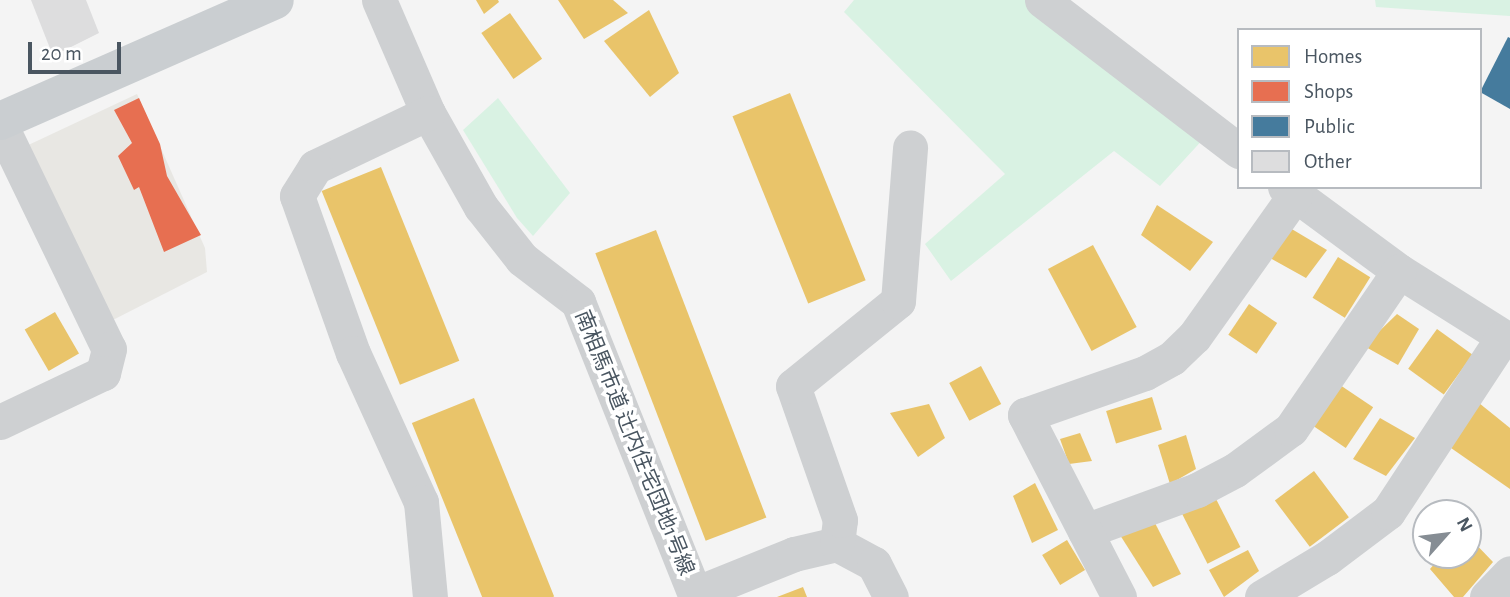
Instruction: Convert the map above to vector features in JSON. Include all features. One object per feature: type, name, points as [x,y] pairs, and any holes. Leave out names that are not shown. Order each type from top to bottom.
[{"type":"main road","points":[[0,123],[221,11],[275,0]]},
{"type":"street","name":"南相馬市道 辻内住宅団地1号線","points":[[379,0],[428,113],[481,207],[522,259],[578,302],[691,595],[793,554],[837,544]]},
{"type":"street","points":[[1042,0],[1237,149]]},
{"type":"street","points":[[428,113],[315,167],[298,196],[353,353],[421,502],[430,597]]},
{"type":"street","points":[[0,123],[109,349],[103,373],[0,422]]},
{"type":"street","points":[[891,597],[874,564],[837,544],[841,520],[793,386],[898,301],[910,147]]},
{"type":"street","points":[[1119,597],[1026,415],[1145,373],[1172,358],[1194,337],[1290,191],[1399,271],[1507,339],[1388,512],[1327,558],[1262,597]]},
{"type":"street","points":[[1085,531],[1197,490],[1235,470],[1291,429],[1399,271]]},
{"type":"street","points":[[1487,597],[1510,573]]},
{"type":"shaded area","points":[[137,94],[205,248],[207,272],[107,323],[22,148]]},
{"type":"green space","points":[[854,0],[1027,0],[1207,135],[1160,186],[1114,151],[951,281],[925,244],[1005,174],[844,12]]},
{"type":"green space","points":[[1375,0],[1510,0],[1510,16],[1376,7]]},
{"type":"green space","points":[[498,98],[570,193],[533,236],[517,218],[463,130]]},
{"type":"building: Homes","points":[[476,0],[498,0],[499,2],[484,14]]},
{"type":"building: Homes","points":[[558,0],[613,0],[628,13],[584,39]]},
{"type":"building: Homes","points":[[649,10],[679,73],[650,97],[604,41]]},
{"type":"building: Homes","points":[[510,13],[542,59],[513,79],[481,33]]},
{"type":"building: Homes","points":[[790,93],[866,280],[808,304],[733,116]]},
{"type":"building: Homes","points":[[381,167],[459,361],[400,385],[322,191]]},
{"type":"building: Homes","points":[[1157,205],[1213,242],[1190,271],[1141,235]]},
{"type":"building: Homes","points":[[1290,228],[1327,250],[1306,278],[1270,258]]},
{"type":"building: Homes","points":[[656,230],[766,518],[706,541],[595,253]]},
{"type":"building: Homes","points":[[1093,245],[1137,327],[1092,351],[1048,269]]},
{"type":"building: Homes","points":[[1338,257],[1370,277],[1345,318],[1313,298]]},
{"type":"building: Homes","points":[[1249,304],[1277,323],[1256,354],[1228,335]]},
{"type":"building: Homes","points":[[55,312],[79,354],[49,371],[25,330]]},
{"type":"building: Homes","points":[[1397,314],[1419,329],[1398,365],[1364,346]]},
{"type":"building: Homes","points":[[1437,329],[1473,355],[1444,395],[1408,369]]},
{"type":"building: Homes","points":[[981,366],[1001,404],[969,421],[949,383]]},
{"type":"building: Homes","points":[[1340,385],[1373,407],[1346,448],[1313,426]]},
{"type":"building: Homes","points":[[1152,397],[1162,430],[1116,444],[1106,411]]},
{"type":"building: Homes","points":[[474,398],[554,596],[482,597],[412,423]]},
{"type":"building: Homes","points":[[1479,403],[1510,428],[1510,489],[1451,448]]},
{"type":"building: Homes","points":[[929,404],[945,438],[918,457],[890,413]]},
{"type":"building: Homes","points":[[1380,418],[1415,438],[1386,476],[1353,459]]},
{"type":"building: Homes","points":[[1080,433],[1092,461],[1069,464],[1060,439]]},
{"type":"building: Homes","points":[[1186,435],[1196,469],[1170,484],[1158,445]]},
{"type":"building: Homes","points":[[1314,471],[1349,517],[1310,547],[1275,500]]},
{"type":"building: Homes","points":[[1035,483],[1058,530],[1032,543],[1013,496]]},
{"type":"building: Homes","points":[[1215,497],[1240,547],[1207,564],[1182,514]]},
{"type":"building: Homes","points":[[1155,523],[1181,574],[1153,587],[1120,535]]},
{"type":"building: Homes","points":[[1067,540],[1085,570],[1060,585],[1042,555]]},
{"type":"building: Homes","points":[[1248,550],[1259,571],[1224,597],[1209,570]]},
{"type":"building: Homes","points":[[1482,551],[1493,562],[1463,597],[1454,597],[1430,569],[1482,569]]},
{"type":"building: Homes","points":[[803,587],[807,597],[777,597]]},
{"type":"building: Shops","points":[[139,98],[160,144],[167,176],[201,235],[164,252],[139,187],[134,190],[118,156],[132,143],[114,110]]},
{"type":"building: Public","points":[[1508,37],[1510,38],[1510,109],[1482,93],[1482,88]]},
{"type":"building: Other","points":[[31,0],[86,0],[99,33],[53,56]]}]
